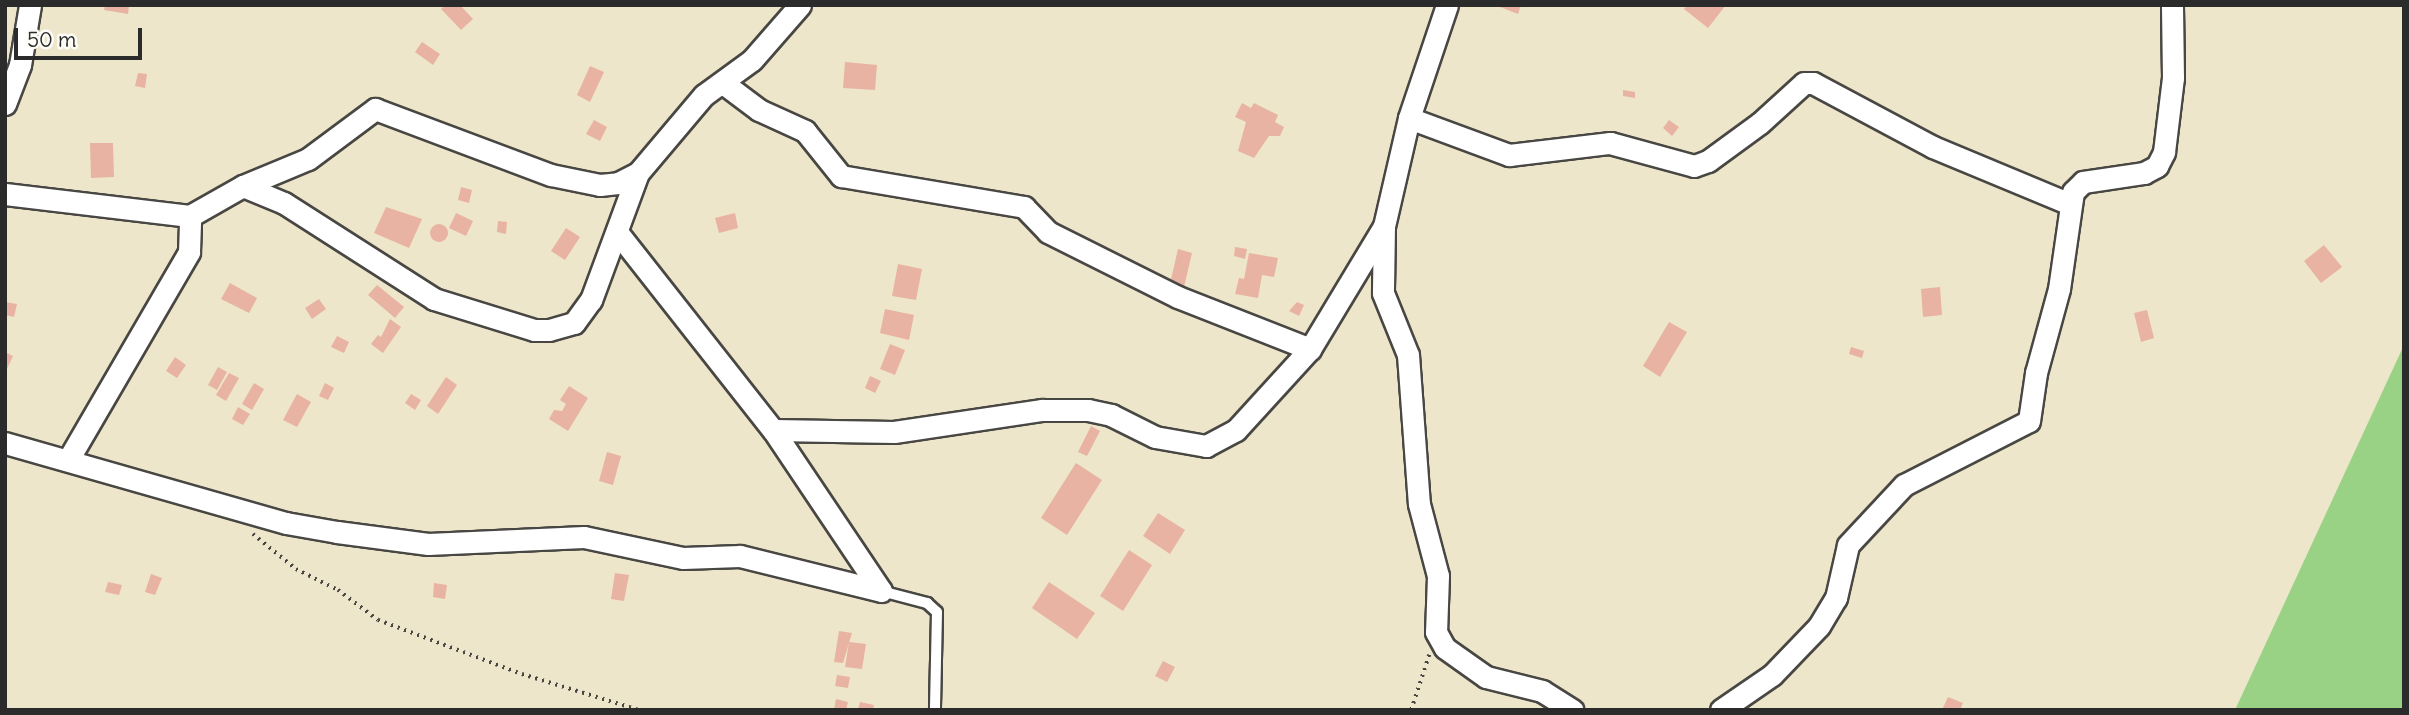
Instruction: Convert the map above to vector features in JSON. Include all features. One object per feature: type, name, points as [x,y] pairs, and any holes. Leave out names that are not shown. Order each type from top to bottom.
[{"type":"street","points":[[5,104],[19,65],[30,5]]},
{"type":"street","points":[[1447,5],[1409,118],[1384,226],[1383,293],[1408,355],[1419,504],[1438,576],[1436,632],[1445,648],[1486,677],[1542,691],[1572,710]]},
{"type":"street","points":[[1721,710],[1772,675],[1819,626],[1836,598],[1848,545],[1903,485],[2029,421],[2036,373],[2059,289],[2070,204],[2083,182],[2144,173],[2157,166],[2164,152],[2173,78],[2172,5]]},
{"type":"street","points":[[243,186],[285,203],[433,299],[534,330],[564,328],[582,316],[638,173],[695,105],[752,60],[796,7]]},
{"type":"street","points":[[723,83],[759,110],[804,131],[841,176],[1024,207],[1048,232],[1178,297],[1310,349]]},
{"type":"street","points":[[1409,118],[1509,155],[1610,143],[1694,166],[1708,161],[1760,123],[1804,83],[1813,83],[1933,147],[2070,204]]},
{"type":"street","points":[[5,194],[190,216],[243,186],[307,159],[375,109],[576,182],[618,183],[638,173]]},
{"type":"street","points":[[68,460],[189,252],[190,216]]},
{"type":"street","points":[[773,430],[894,432],[1042,410],[1087,410],[1111,415],[1155,437],[1206,446],[1236,430],[1310,349],[1384,226]]},
{"type":"street","points":[[617,232],[773,430],[881,592]]},
{"type":"street","points":[[5,443],[286,523],[337,532],[428,544],[584,537],[683,558],[740,556],[881,592]]},
{"type":"lane","points":[[881,592],[927,603],[937,612],[935,710]]},
{"type":"path","points":[[248,530],[296,569],[338,590],[378,621],[522,674],[639,710]]},
{"type":"path","points":[[1412,710],[1436,632]]},
{"type":"green space","points":[[2404,345],[2404,710],[2235,710]]},
{"type":"building","points":[[105,5],[129,5],[128,14],[104,10]]},
{"type":"building","points":[[446,5],[460,5],[473,19],[461,30],[441,9]]},
{"type":"building","points":[[1495,5],[1521,5],[1518,14]]},
{"type":"building","points":[[1687,5],[1726,5],[1708,28],[1684,9]]},
{"type":"building","points":[[422,42],[440,54],[433,65],[415,52]]},
{"type":"building","points":[[845,62],[877,65],[875,90],[843,88]]},
{"type":"building","points":[[590,66],[604,72],[590,102],[577,95]]},
{"type":"building","points":[[138,73],[147,74],[145,88],[135,86]]},
{"type":"building","points":[[1623,90],[1635,92],[1635,98],[1623,96]]},
{"type":"building","points":[[1242,103],[1251,108],[1254,103],[1278,115],[1275,122],[1284,127],[1280,136],[1269,136],[1254,158],[1238,151],[1246,122],[1235,117]]},
{"type":"building","points":[[594,120],[607,127],[600,141],[586,134]]},
{"type":"building","points":[[1669,120],[1679,127],[1672,136],[1663,128]]},
{"type":"building","points":[[90,143],[113,143],[114,177],[91,178]]},
{"type":"building","points":[[461,187],[472,190],[469,203],[458,200]]},
{"type":"building","points":[[386,207],[422,219],[409,248],[374,233]]},
{"type":"building","points":[[456,213],[473,221],[466,236],[449,228]]},
{"type":"building","points":[[735,213],[738,228],[719,233],[715,218]]},
{"type":"building","points":[[498,221],[507,222],[506,234],[497,232]]},
{"type":"building","points":[[439,224],[445,227],[448,233],[445,239],[439,242],[433,239],[430,233],[433,227]]},
{"type":"building","points":[[566,228],[580,237],[565,260],[551,251]]},
{"type":"building","points":[[2324,245],[2342,267],[2321,283],[2304,261]]},
{"type":"building","points":[[1235,247],[1247,249],[1245,259],[1234,256]]},
{"type":"building","points":[[1178,249],[1192,253],[1184,287],[1170,284]]},
{"type":"building","points":[[1249,253],[1278,258],[1274,277],[1262,275],[1258,298],[1235,294],[1239,278],[1244,279]]},
{"type":"building","points":[[898,264],[922,269],[916,300],[892,296]]},
{"type":"building","points":[[230,283],[257,298],[249,313],[221,299]]},
{"type":"building","points":[[377,285],[404,307],[395,318],[368,295]]},
{"type":"building","points":[[1940,287],[1942,315],[1923,317],[1921,289]]},
{"type":"building","points":[[319,299],[326,309],[312,319],[305,308]]},
{"type":"building","points":[[5,302],[17,304],[14,317],[5,315]]},
{"type":"building","points":[[1297,302],[1304,305],[1299,316],[1289,311]]},
{"type":"building","points":[[885,309],[914,315],[909,340],[880,333]]},
{"type":"building","points":[[2147,310],[2154,338],[2141,342],[2134,313]]},
{"type":"building","points":[[390,319],[401,327],[383,353],[371,344],[378,335],[381,337]]},
{"type":"building","points":[[1669,322],[1687,332],[1660,377],[1643,366]]},
{"type":"building","points":[[337,336],[349,342],[344,353],[331,347]]},
{"type":"building","points":[[890,344],[905,350],[895,375],[880,369]]},
{"type":"building","points":[[1851,347],[1864,351],[1862,358],[1849,354]]},
{"type":"building","points":[[5,352],[13,356],[5,373]]},
{"type":"building","points":[[175,357],[186,365],[177,378],[166,371]]},
{"type":"building","points":[[218,367],[227,372],[217,390],[208,385]]},
{"type":"building","points":[[229,373],[239,378],[226,401],[216,395]]},
{"type":"building","points":[[870,376],[881,381],[875,393],[865,388]]},
{"type":"building","points":[[446,377],[457,385],[438,414],[427,406]]},
{"type":"building","points":[[254,383],[264,389],[252,410],[242,404]]},
{"type":"building","points":[[325,383],[334,388],[328,400],[319,396]]},
{"type":"building","points":[[569,386],[588,398],[568,431],[549,419],[554,410],[562,411],[566,404],[560,400]]},
{"type":"building","points":[[297,394],[311,402],[297,427],[283,420]]},
{"type":"building","points":[[411,394],[421,400],[415,410],[405,403]]},
{"type":"building","points":[[238,407],[250,414],[243,425],[232,419]]},
{"type":"building","points":[[1091,426],[1100,431],[1087,456],[1078,452]]},
{"type":"building","points":[[607,452],[621,456],[613,485],[599,481]]},
{"type":"building","points":[[1076,463],[1102,480],[1067,535],[1041,518]]},
{"type":"building","points":[[1158,513],[1185,530],[1170,554],[1143,536]]},
{"type":"building","points":[[1129,550],[1152,565],[1123,611],[1100,596]]},
{"type":"building","points":[[615,573],[629,575],[624,601],[611,599]]},
{"type":"building","points":[[151,574],[162,578],[155,595],[145,592]]},
{"type":"building","points":[[108,582],[122,585],[119,595],[105,592]]},
{"type":"building","points":[[1049,582],[1095,613],[1077,639],[1032,608]]},
{"type":"building","points":[[434,583],[447,585],[445,599],[433,597]]},
{"type":"building","points":[[839,631],[852,633],[843,663],[834,662]]},
{"type":"building","points":[[849,642],[866,644],[862,669],[845,667]]},
{"type":"building","points":[[1163,661],[1175,667],[1167,682],[1155,676]]},
{"type":"building","points":[[837,675],[850,677],[848,688],[835,686]]},
{"type":"building","points":[[1948,697],[1963,703],[1960,710],[1942,710]]},
{"type":"building","points":[[836,699],[848,702],[846,710],[834,710]]},
{"type":"building","points":[[860,702],[874,705],[873,710],[858,710]]}]
